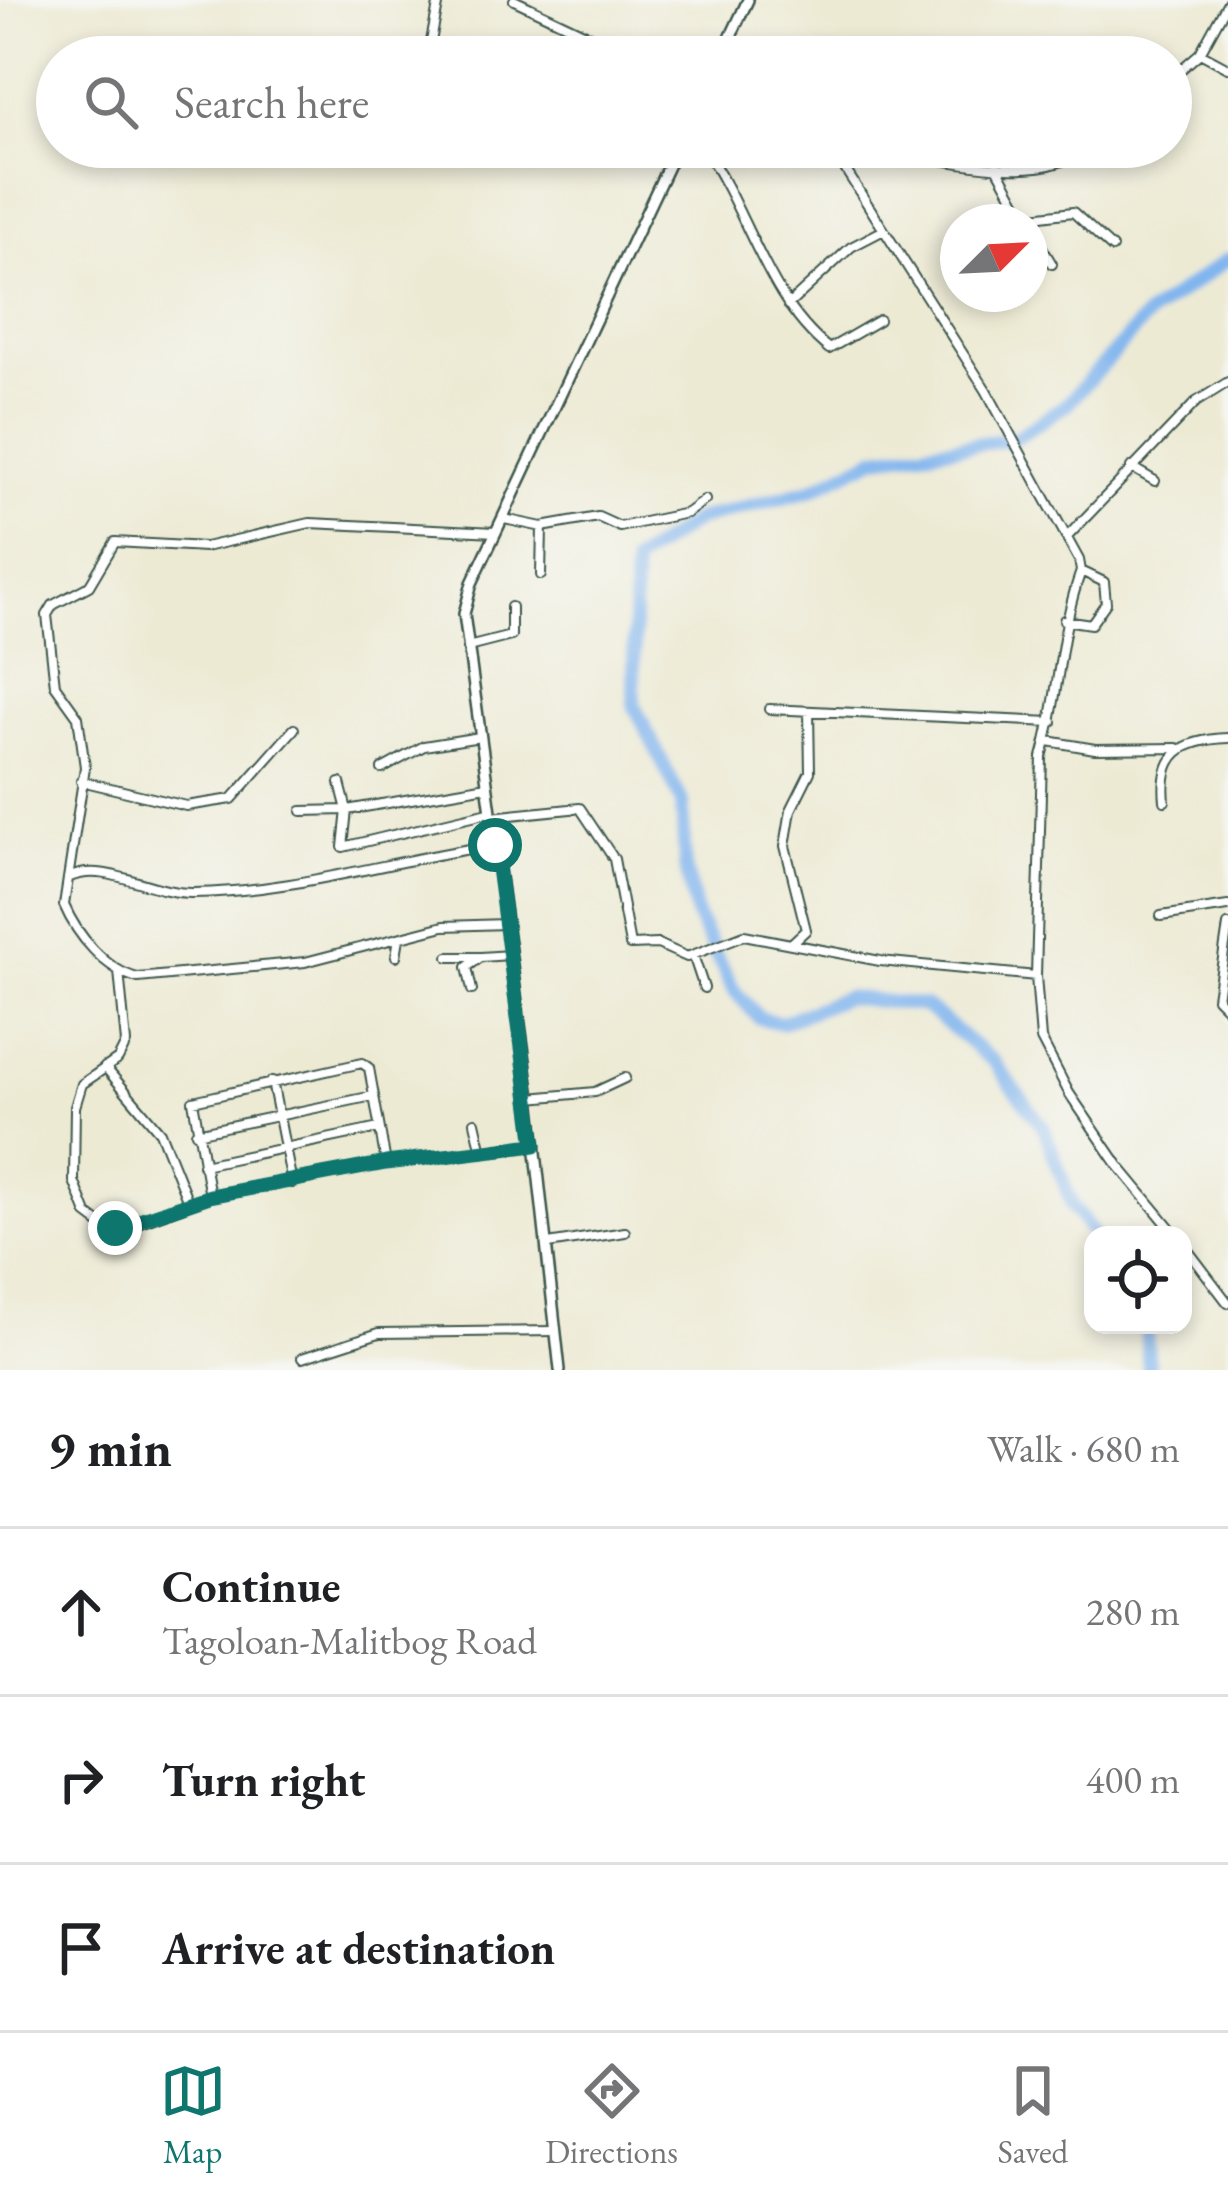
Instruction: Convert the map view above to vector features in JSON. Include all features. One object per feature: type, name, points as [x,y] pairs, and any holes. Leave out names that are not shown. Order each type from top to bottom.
[{"type":"main road","points":[[731,36],[748,0]]},
{"type":"main road","points":[[560,1370],[530,1098],[466,647],[467,598],[667,168]]},
{"type":"street","points":[[432,36],[439,0]]},
{"type":"street","points":[[514,0],[590,36]]},
{"type":"street","points":[[1192,60],[1201,53],[1228,2]]},
{"type":"street","points":[[1201,53],[1228,68]]},
{"type":"street","points":[[714,168],[788,305],[829,349],[879,320]]},
{"type":"street","points":[[844,168],[1016,441],[1082,571],[1104,582],[1106,603],[1090,624],[1064,620]]},
{"type":"street","points":[[998,168],[1018,204]]},
{"type":"street","points":[[1048,217],[1072,212],[1112,248]]},
{"type":"street","points":[[788,305],[851,247],[882,231]]},
{"type":"street","points":[[1048,257],[1052,264]]},
{"type":"street","points":[[1067,536],[1196,402],[1228,382]]},
{"type":"street","points":[[1131,467],[1155,481]]},
{"type":"street","points":[[504,519],[542,527],[593,518],[616,527],[687,513],[705,500]]},
{"type":"street","points":[[497,532],[310,523],[205,547],[111,544],[89,586],[52,605],[47,615],[55,685],[79,721],[82,782],[64,897],[70,917],[88,943],[119,970],[138,977],[304,962],[461,924],[477,928],[506,924]]},
{"type":"street","points":[[541,574],[542,527]]},
{"type":"street","points":[[1082,571],[1064,620],[1040,799],[1036,976],[1040,1034],[1056,1072],[1118,1165],[1169,1226]]},
{"type":"street","points":[[466,647],[511,637],[511,607]]},
{"type":"street","points":[[769,710],[1052,722]]},
{"type":"street","points":[[792,943],[807,923],[788,868],[785,836],[810,772],[809,711]]},
{"type":"street","points":[[82,782],[186,806],[232,799],[294,729]]},
{"type":"street","points":[[382,769],[424,746],[480,736]]},
{"type":"street","points":[[1048,741],[1095,749],[1178,748],[1193,740],[1228,738]]},
{"type":"street","points":[[1165,801],[1165,767],[1178,748]]},
{"type":"street","points":[[340,783],[346,810],[343,847],[490,814],[580,808],[614,860],[630,945],[658,944],[680,955],[693,955],[741,935],[880,961],[1036,976]]},
{"type":"street","points":[[302,811],[346,810],[487,786]]},
{"type":"street","points":[[68,878],[92,869],[152,890],[242,892],[495,845]]},
{"type":"street","points":[[1161,916],[1228,905]]},
{"type":"street","points":[[1228,925],[1217,998],[1228,1009]]},
{"type":"street","points":[[396,956],[399,938]]},
{"type":"street","points":[[693,955],[704,988]]},
{"type":"street","points":[[449,956],[510,956]]},
{"type":"street","points":[[472,990],[466,967],[481,956]]},
{"type":"street","points":[[119,970],[126,1043],[118,1059],[82,1084],[74,1107],[74,1181],[86,1214],[115,1228],[210,1196],[386,1163],[535,1145]]},
{"type":"street","points":[[210,1196],[191,1105],[196,1099],[365,1063],[386,1163]]},
{"type":"street","points":[[105,1067],[160,1132],[189,1204]]},
{"type":"street","points":[[530,1098],[587,1094],[625,1078]]},
{"type":"street","points":[[272,1081],[292,1183]]},
{"type":"street","points":[[196,1132],[374,1096]]},
{"type":"street","points":[[475,1122],[482,1152]]},
{"type":"street","points":[[203,1165],[379,1128]]},
{"type":"street","points":[[548,1244],[625,1232]]},
{"type":"street","points":[[1192,1256],[1225,1299]]},
{"type":"street","points":[[1225,1299],[1228,1281]]},
{"type":"street","points":[[302,1358],[379,1334],[556,1331]]},
{"type":"waterway","points":[[1087,1226],[1073,1207],[1044,1128],[994,1062],[925,1006],[846,997],[781,1023],[759,1018],[733,989],[696,915],[685,866],[682,802],[634,705],[634,562],[697,520],[810,490],[877,457],[1014,439],[1067,404],[1148,315],[1228,259]]},
{"type":"waterway","points":[[1147,1334],[1149,1370]]},
{"type":"route","points":[[115,1228],[210,1196],[386,1163],[535,1145],[495,845]]}]
